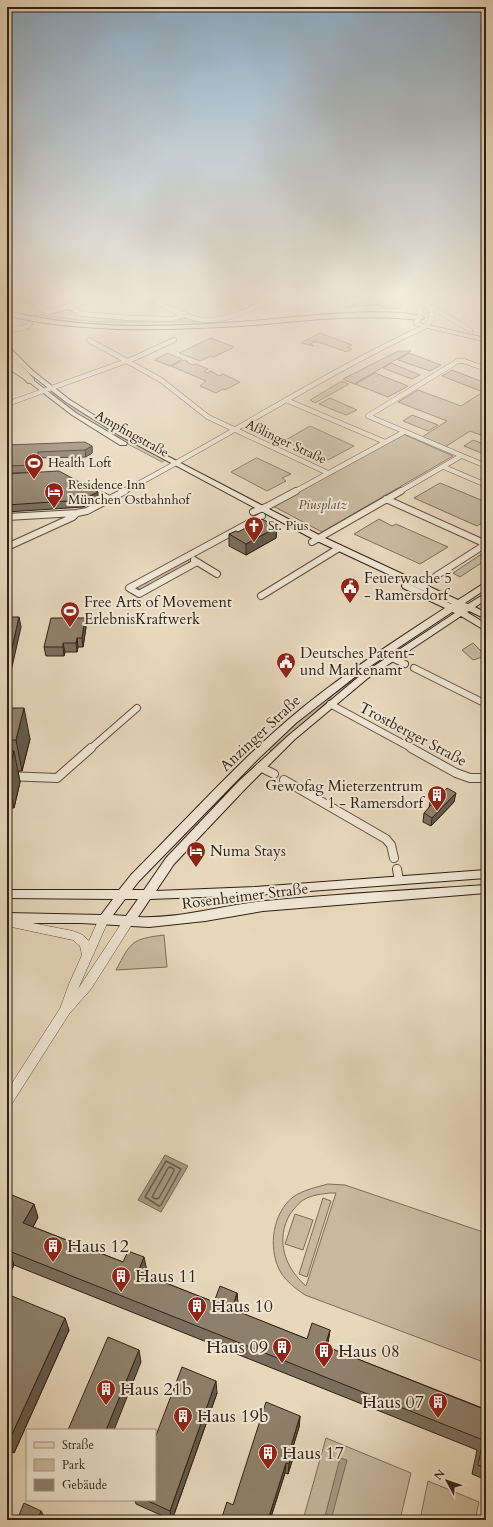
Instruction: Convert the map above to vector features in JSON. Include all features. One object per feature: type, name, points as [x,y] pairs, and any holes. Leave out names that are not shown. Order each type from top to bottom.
[{"type":"highway","points":[[17,366],[31,381]]},
{"type":"main road","name":"Ampfingstraße","points":[[10,366],[89,424],[172,466]]},
{"type":"main road","name":"Ampfingstraße","points":[[24,366],[51,388],[98,421],[172,466]]},
{"type":"main road","points":[[172,466],[315,540],[461,608],[486,616]]},
{"type":"main road","points":[[336,550],[418,584],[461,608],[486,628]]},
{"type":"main road","points":[[461,608],[486,585]]},
{"type":"main road","points":[[461,608],[486,596]]},
{"type":"main road","name":"Anzinger Straße","points":[[129,921],[145,895],[170,861],[260,767],[330,704],[461,608]]},
{"type":"main road","name":"Anzinger Straße","points":[[104,920],[135,878],[254,757],[294,721],[357,671],[461,608]]},
{"type":"main road","name":"Rosenheimer Straße","points":[[7,894],[121,896],[255,891],[398,875],[486,874]]},
{"type":"main road","name":"Rosenheimer Straße","points":[[7,918],[149,922],[205,916],[263,906],[486,889]]},
{"type":"street","points":[[7,404],[111,366]]},
{"type":"street","name":"Aßlinger Straße","points":[[135,366],[171,386],[200,413],[328,474]]},
{"type":"street","points":[[7,517],[77,513],[87,511],[172,466],[348,366]]},
{"type":"street","points":[[450,366],[368,415],[369,418],[486,466]]},
{"type":"street","points":[[286,400],[386,442]]},
{"type":"street","points":[[197,562],[138,594],[129,588],[184,558],[189,557],[259,512],[404,432]]},
{"type":"street","points":[[315,540],[461,456]]},
{"type":"street","points":[[444,467],[486,485]]},
{"type":"street","points":[[84,486],[109,499]]},
{"type":"street","points":[[386,499],[486,544]]},
{"type":"street","points":[[7,547],[73,518],[77,513]]},
{"type":"street","points":[[436,576],[486,544]]},
{"type":"street","points":[[260,596],[336,550]]},
{"type":"street","points":[[189,557],[217,574]]},
{"type":"street","points":[[418,584],[426,583],[430,580]]},
{"type":"street","points":[[392,658],[405,664]]},
{"type":"street","points":[[414,668],[486,704]]},
{"type":"street","name":"Trostberger Straße","points":[[330,704],[456,773],[470,778],[486,778]]},
{"type":"street","points":[[7,776],[56,778],[137,708]]},
{"type":"street","points":[[260,767],[274,774]]},
{"type":"street","points":[[284,780],[386,838],[391,845],[394,858]]},
{"type":"street","points":[[65,1011],[74,984],[104,920]]},
{"type":"street","points":[[7,1101],[65,1011],[87,986],[129,921]]},
{"type":"street","points":[[7,922],[73,935],[81,938],[87,947],[87,955]]},
{"type":"green space","points":[[172,366],[201,366],[208,369],[204,371],[206,373],[211,371],[219,376],[223,374],[240,382],[216,393],[200,386],[206,381]]},
{"type":"green space","points":[[368,366],[385,366],[354,384],[343,379]]},
{"type":"green space","points":[[386,366],[399,366],[420,375],[412,379],[383,368]]},
{"type":"green space","points":[[416,366],[439,366],[430,371]]},
{"type":"green space","points":[[452,370],[486,383],[486,437],[470,431],[445,447],[422,437],[447,421],[398,402],[418,390],[461,406],[483,392],[442,376]]},
{"type":"green space","points":[[375,373],[408,386],[388,397],[355,384]]},
{"type":"green space","points":[[342,381],[349,384],[315,403],[310,400]]},
{"type":"green space","points":[[51,393],[85,415],[165,460],[162,462],[109,434],[81,416]]},
{"type":"green space","points":[[330,398],[357,410],[346,415],[319,404]]},
{"type":"green space","points":[[412,415],[438,425],[428,431],[403,421]]},
{"type":"green space","points":[[310,426],[354,446],[328,460],[284,441]]},
{"type":"green space","name":"Piusplatz","points":[[403,434],[453,456],[322,532],[273,506]]},
{"type":"green space","points":[[473,440],[486,445],[486,453],[484,454],[464,446]]},
{"type":"green space","points":[[256,458],[291,474],[282,478],[286,481],[267,491],[231,472]]},
{"type":"green space","points":[[440,483],[486,502],[486,520],[477,526],[414,498]]},
{"type":"green space","points":[[379,519],[392,526],[396,524],[448,547],[420,564],[354,534]]},
{"type":"green space","points":[[486,551],[486,560],[460,577],[453,573]]},
{"type":"green space","points":[[185,559],[192,563],[141,590],[134,586]]},
{"type":"green space","points":[[473,643],[486,656],[473,660],[462,650]]},
{"type":"green space","points":[[356,676],[357,677],[332,696],[272,751],[268,749],[308,713]]},
{"type":"green space","points":[[164,935],[167,967],[116,970],[125,953],[138,940]]},
{"type":"green space","points":[[328,1184],[345,1185],[486,1233],[486,1363],[305,1295],[287,1280],[279,1269],[274,1250],[274,1230],[277,1221],[286,1204],[293,1197]],"holes":[[[336,1193],[306,1286],[293,1271],[284,1253],[283,1234],[286,1224],[290,1214],[303,1200],[317,1195]]]},
{"type":"green space","points":[[323,1198],[331,1201],[307,1277],[299,1274]]},
{"type":"green space","points":[[295,1214],[313,1220],[303,1250],[285,1244]]},
{"type":"green space","points":[[326,1438],[411,1473],[400,1520],[303,1520]]},
{"type":"green space","points":[[428,1481],[479,1502],[475,1520],[420,1520]]},
{"type":"water","points":[[165,1155],[188,1166],[161,1212],[138,1200]]},
{"type":"water","points":[[340,1458],[347,1460],[331,1520],[324,1520]]},
{"type":"building","points":[[85,442],[92,446],[85,450],[38,452],[37,465],[7,466],[7,445]]},
{"type":"building","points":[[59,471],[98,492],[82,500],[7,505],[7,474]]},
{"type":"building","points":[[262,519],[277,527],[246,544],[229,534],[236,531],[238,532]]},
{"type":"building","points":[[7,617],[19,617],[7,670]]},
{"type":"building","points":[[51,618],[85,618],[82,638],[77,638],[76,643],[63,643],[63,647],[44,647]]},
{"type":"building","points":[[7,708],[24,708],[16,740],[7,740]]},
{"type":"building","points":[[7,750],[14,751],[7,777]]},
{"type":"building","points":[[447,788],[456,793],[432,818],[424,813],[432,804],[430,802],[436,795],[439,797]]},
{"type":"building","points":[[7,1193],[34,1204],[23,1223],[123,1262],[128,1251],[144,1257],[138,1272],[214,1302],[220,1286],[237,1293],[232,1309],[307,1339],[312,1323],[330,1330],[325,1346],[486,1410],[486,1468],[478,1465],[483,1440],[9,1251],[7,1256]]},
{"type":"building","points":[[7,1294],[65,1318],[8,1443],[7,1442]]},
{"type":"building","name":"Haus 21b","points":[[108,1337],[139,1350],[106,1429],[68,1429]]},
{"type":"building","name":"Haus 19b","points":[[182,1367],[216,1381],[170,1511],[148,1501],[156,1501],[156,1435]]},
{"type":"building","name":"Haus 17","points":[[266,1402],[300,1416],[291,1446],[294,1447],[289,1464],[286,1463],[268,1520],[221,1520],[227,1502],[233,1505]]},
{"type":"building","points":[[24,1503],[41,1511],[37,1520],[17,1520]]},
{"type":"place","name":"Health Loft","points":[[34,480]]},
{"type":"place","name":"Residence Inn München Ostbahnhof","points":[[54,509]]},
{"type":"place","name":"St. Pius","points":[[254,543]]},
{"type":"place","name":"Feuerwache 5 - Ramersdorf","points":[[350,604]]},
{"type":"place","name":"Free Arts of Movement ErlebnisKraftwerk","points":[[70,628]]},
{"type":"place","name":"Deutsches Patent- und Markenamt","points":[[286,679]]},
{"type":"place","name":"Gewofag Mieterzentrum 1 - Ramersdorf","points":[[437,812]]},
{"type":"place","name":"Numa Stays","points":[[196,868]]},
{"type":"place","name":"Haus 12","points":[[53,1263]]},
{"type":"place","name":"Haus 11","points":[[121,1293]]},
{"type":"place","name":"Haus 10","points":[[197,1323]]},
{"type":"place","name":"Haus 09","points":[[282,1364]]},
{"type":"place","name":"Haus 08","points":[[324,1368]]},
{"type":"place","name":"Haus 21b","points":[[106,1406]]},
{"type":"place","name":"Haus 07","points":[[438,1419]]},
{"type":"place","name":"Haus 19b","points":[[183,1433]]},
{"type":"place","name":"Haus 17","points":[[268,1470]]}]
